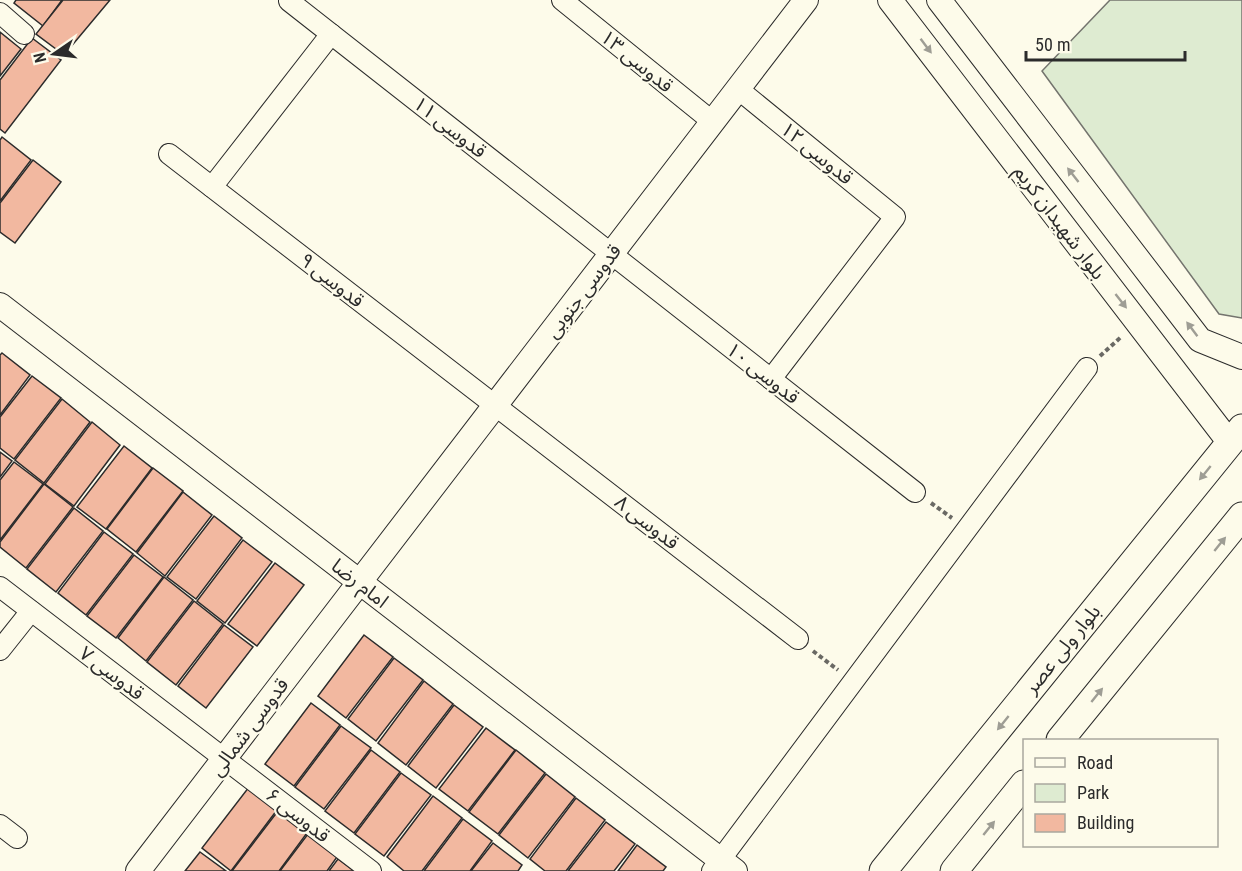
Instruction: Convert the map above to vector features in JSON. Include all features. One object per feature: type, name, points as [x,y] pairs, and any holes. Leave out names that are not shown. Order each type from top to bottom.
[{"type":"main road","name":"بلوار ولی عصر","points":[[882,871],[1236,435]]},
{"type":"main road","points":[[1062,739],[1242,516]]},
{"type":"main road","points":[[954,871],[1023,785]]},
{"type":"street","name":"قدوسی ۱۳","points":[[562,0],[713,122]]},
{"type":"street","name":"قدوسی جنوبی","points":[[359,582],[806,0]]},
{"type":"street","name":"بلوار شهیدان کریم","points":[[890,0],[1137,322],[1236,435]]},
{"type":"street","name":"بلوار شهیدان کریم","points":[[939,0],[1200,340],[1242,357]]},
{"type":"street","name":"قدوسی ۱۱","points":[[289,1],[611,254]]},
{"type":"street","points":[[0,13],[24,34]]},
{"type":"street","points":[[212,187],[331,34]]},
{"type":"street","name":"قدوسی ۱۲","points":[[738,89],[895,217],[771,379]]},
{"type":"street","name":"قدوسی ۹","points":[[169,154],[495,405]]},
{"type":"street","points":[[1096,268],[1124,240]]},
{"type":"street","name":"قدوسی ۱۰","points":[[611,254],[915,492]]},
{"type":"street","name":"امام رضا","points":[[0,304],[723,868]]},
{"type":"street","points":[[723,868],[853,682],[1087,368]]},
{"type":"street","name":"قدوسی ۸","points":[[495,405],[798,639]]},
{"type":"street","name":"قدوسی شمالی","points":[[138,871],[359,582]]},
{"type":"street","name":"قدوسی ۷","points":[[0,587],[224,758]]},
{"type":"street","points":[[0,650],[31,611]]},
{"type":"street","name":"قدوسی ۶","points":[[224,758],[371,871]]},
{"type":"street","points":[[0,825],[17,838]]},
{"type":"path","points":[[1087,368],[1137,322]]},
{"type":"path","points":[[915,492],[968,528]]},
{"type":"path","points":[[798,639],[853,682]]},
{"type":"green space","points":[[1110,0],[1242,0],[1242,318],[1219,314],[1042,71]]},
{"type":"building","points":[[16,0],[62,0],[43,26],[14,3]]},
{"type":"building","points":[[63,0],[110,0],[64,55],[36,34]]},
{"type":"building","points":[[0,32],[21,49],[0,76]]},
{"type":"building","points":[[32,38],[61,60],[5,133],[0,129],[0,80]]},
{"type":"building","points":[[2,137],[31,160],[0,201],[0,140]]},
{"type":"building","points":[[33,160],[61,182],[15,243],[0,232],[0,203]]},
{"type":"building","points":[[2,353],[30,375],[0,415],[0,355]]},
{"type":"building","points":[[32,376],[61,398],[14,459],[0,448],[0,417]]},
{"type":"building","points":[[62,399],[90,422],[44,483],[15,460]]},
{"type":"building","points":[[92,422],[120,445],[74,506],[45,484]]},
{"type":"building","points":[[124,446],[152,468],[106,529],[77,507]]},
{"type":"building","points":[[0,452],[12,461],[0,477]]},
{"type":"building","points":[[14,462],[43,484],[0,540],[0,480]]},
{"type":"building","points":[[153,468],[183,491],[136,552],[107,529]]},
{"type":"building","points":[[44,484],[73,507],[26,568],[0,547],[0,542]]},
{"type":"building","points":[[183,492],[212,515],[165,576],[137,553]]},
{"type":"building","points":[[74,508],[103,531],[56,592],[27,569]]},
{"type":"building","points":[[214,516],[242,538],[196,599],[167,577]]},
{"type":"building","points":[[104,532],[133,554],[86,615],[58,593]]},
{"type":"building","points":[[243,540],[272,562],[225,623],[197,601]]},
{"type":"building","points":[[134,555],[163,577],[116,638],[87,616]]},
{"type":"building","points":[[275,563],[304,585],[257,646],[228,624]]},
{"type":"building","points":[[164,577],[193,600],[146,661],[118,638]]},
{"type":"building","points":[[194,601],[223,624],[176,685],[147,662]]},
{"type":"building","points":[[224,625],[253,647],[206,708],[178,686]]},
{"type":"building","points":[[364,635],[393,657],[346,718],[318,696]]},
{"type":"building","points":[[394,658],[423,680],[376,741],[348,719]]},
{"type":"building","points":[[424,681],[453,704],[406,765],[378,743]]},
{"type":"building","points":[[311,703],[340,725],[294,786],[265,764]]},
{"type":"building","points":[[454,705],[483,727],[436,788],[408,766]]},
{"type":"building","points":[[341,726],[371,748],[324,809],[295,787]]},
{"type":"building","points":[[486,728],[515,750],[468,811],[439,789]]},
{"type":"building","points":[[371,750],[400,772],[354,833],[325,811]]},
{"type":"building","points":[[516,750],[545,773],[498,834],[469,812]]},
{"type":"building","points":[[401,773],[431,795],[384,856],[355,834]]},
{"type":"building","points":[[546,774],[575,797],[528,858],[499,835]]},
{"type":"building","points":[[249,787],[277,810],[231,871],[202,848]]},
{"type":"building","points":[[433,796],[462,818],[422,871],[404,871],[387,857]]},
{"type":"building","points":[[576,798],[605,820],[566,871],[545,871],[530,859]]},
{"type":"building","points":[[278,811],[307,833],[279,871],[232,871]]},
{"type":"building","points":[[463,819],[492,841],[470,871],[424,871]]},
{"type":"building","points":[[606,822],[635,844],[614,871],[568,871]]},
{"type":"building","points":[[308,834],[337,857],[327,871],[280,871]]},
{"type":"building","points":[[493,843],[522,865],[518,871],[471,871]]},
{"type":"building","points":[[637,845],[666,867],[663,871],[618,871]]},
{"type":"building","points":[[200,852],[226,871],[185,871]]},
{"type":"building","points":[[338,859],[354,871],[329,871]]}]
